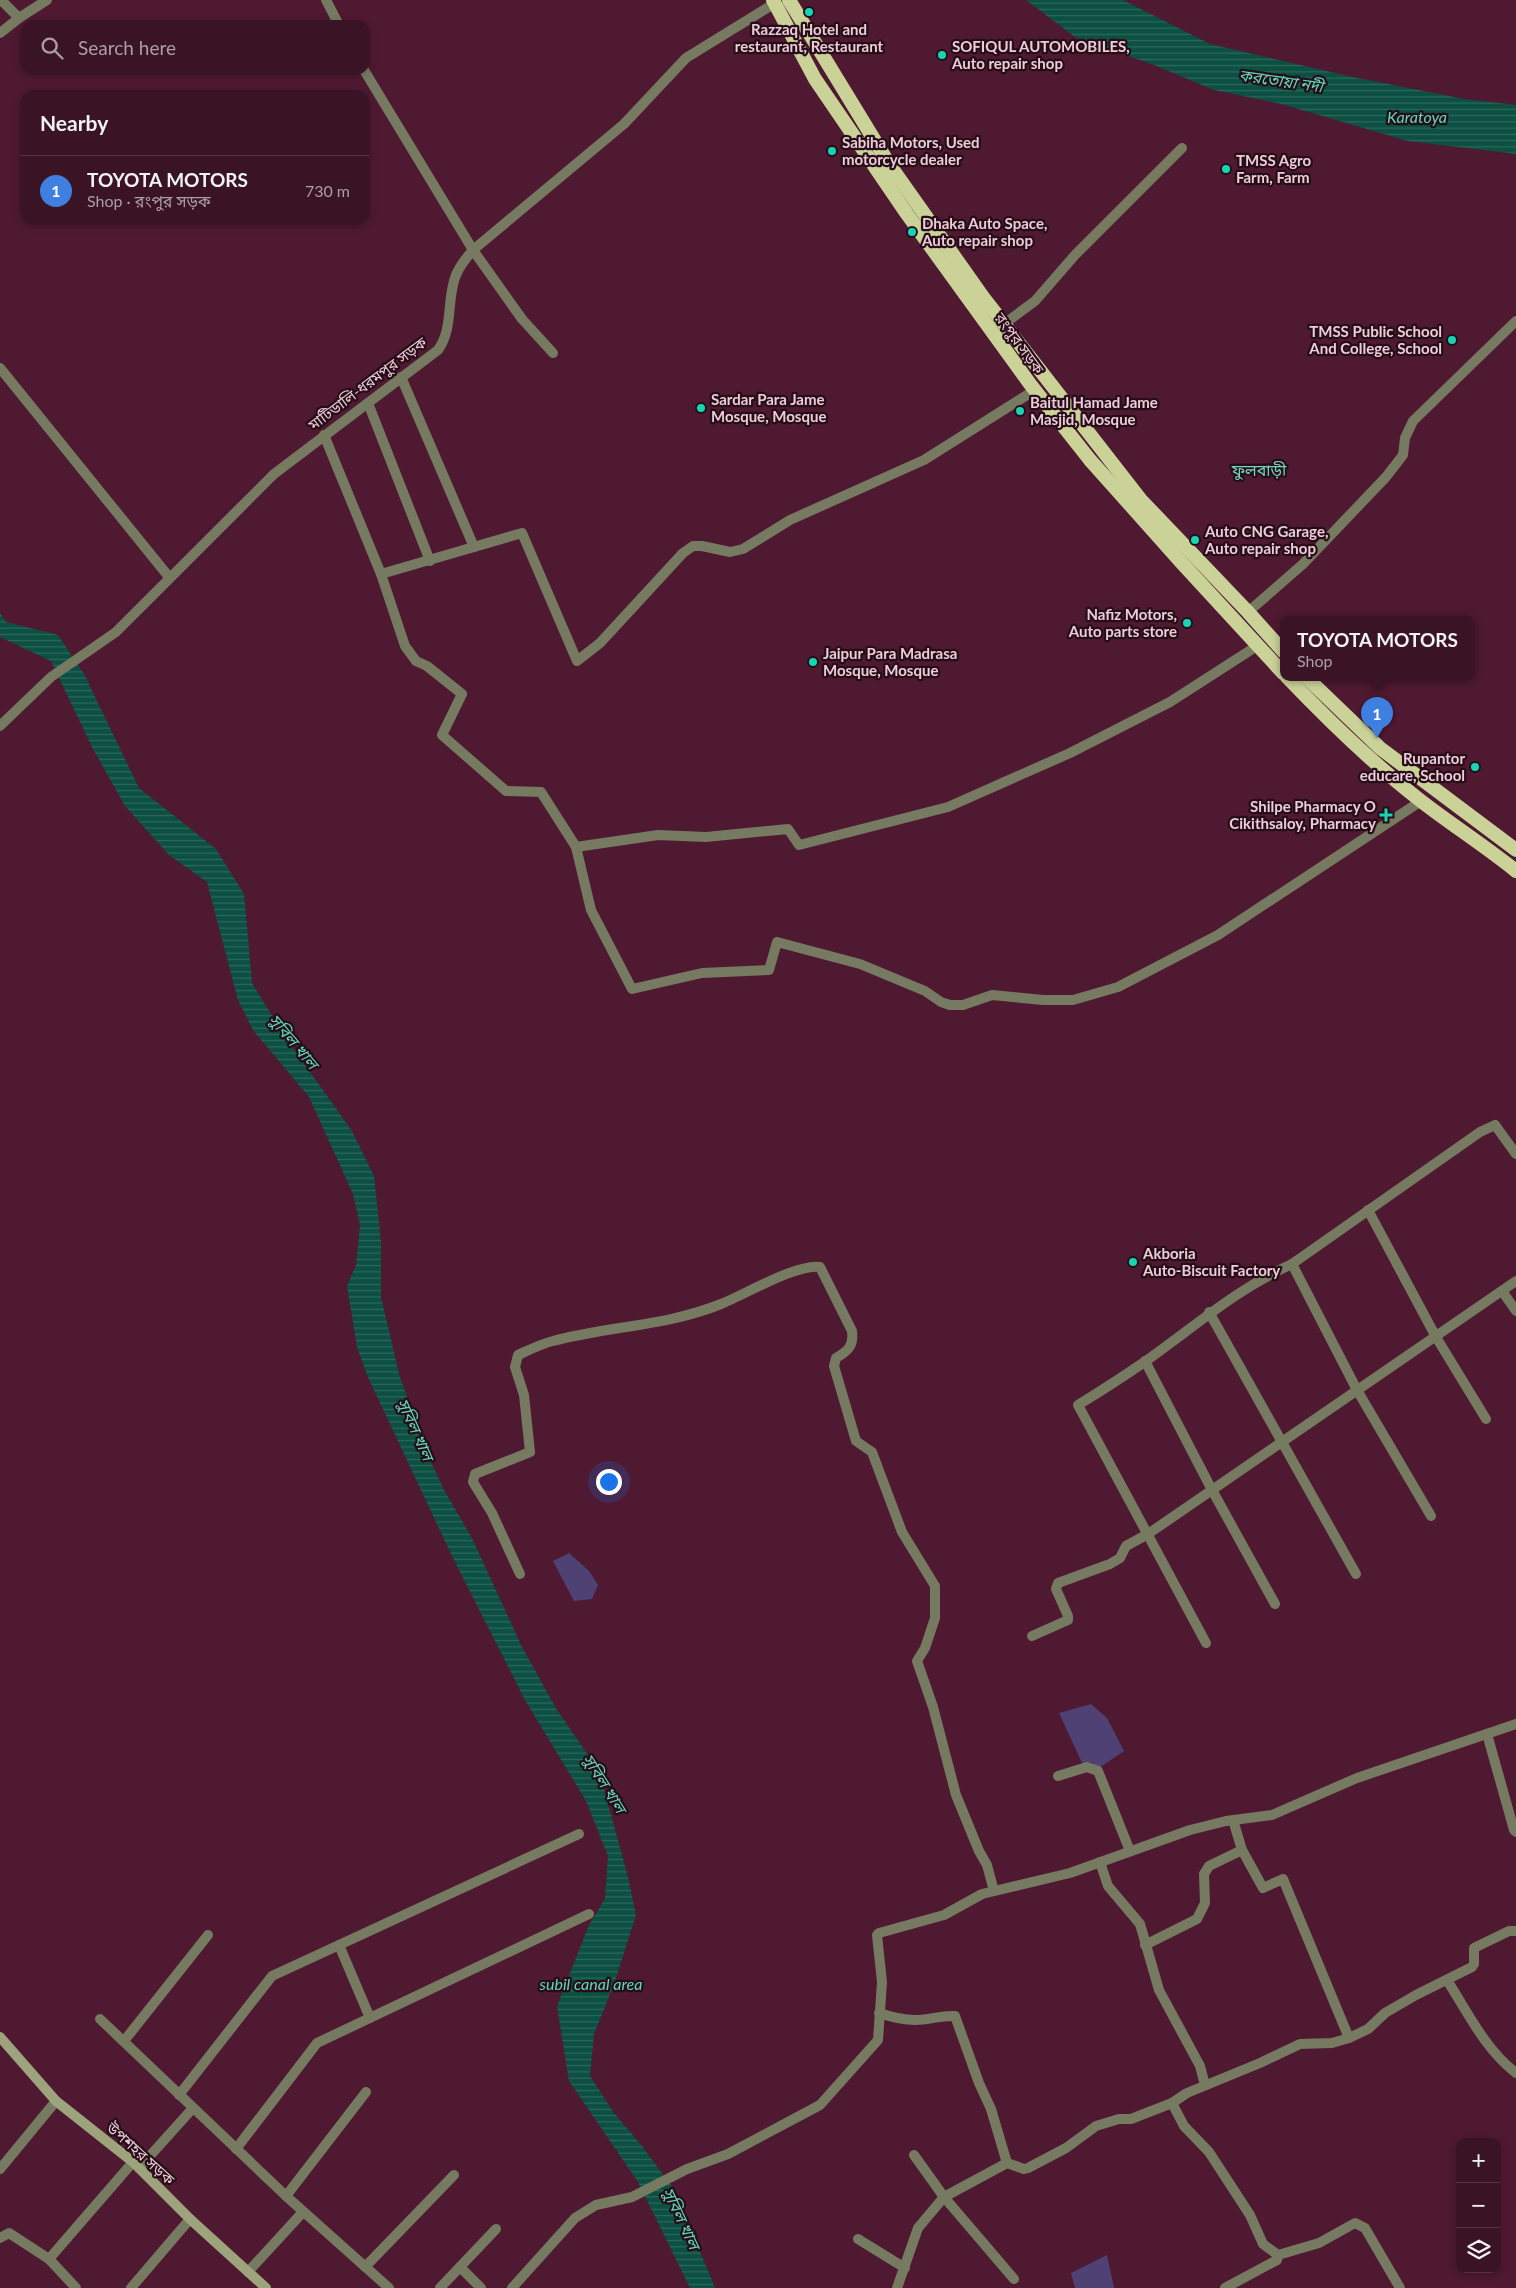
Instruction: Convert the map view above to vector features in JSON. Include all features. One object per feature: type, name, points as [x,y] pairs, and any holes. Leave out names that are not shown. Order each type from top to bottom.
[{"type":"highway","name":"রংপুর সড়ক","points":[[779,1],[889,164],[1004,324],[1141,500],[1280,648]]},
{"type":"highway","name":"রংপুর সড়ক","points":[[779,1],[815,78],[907,214],[1034,390],[1090,460],[1280,670]]},
{"type":"highway","points":[[1290,681],[1342,736],[1421,801],[1516,871]]},
{"type":"highway","points":[[1310,681],[1380,748],[1516,850]]},
{"type":"main road","name":"উপশহর সড়ক","points":[[0,2037],[56,2101],[136,2165],[190,2219],[266,2288]]},
{"type":"street","points":[[1,0],[19,18]]},
{"type":"street","points":[[0,33],[47,0]]},
{"type":"street","points":[[326,0],[336,20]]},
{"type":"street","name":"মাটিডালি-ধরমপুর সড়ক","points":[[0,726],[51,677],[116,632],[274,474],[438,350],[444,341],[455,277],[462,262],[474,250],[624,124],[686,58],[779,1]]},
{"type":"street","points":[[367,75],[474,250],[522,319],[553,353]]},
{"type":"street","points":[[1004,324],[1035,301],[1076,255],[1182,148]]},
{"type":"street","points":[[1248,612],[1303,564],[1386,477],[1403,455],[1404,438],[1414,421],[1516,321]]},
{"type":"street","points":[[0,368],[169,577]]},
{"type":"street","points":[[401,377],[474,547]]},
{"type":"street","points":[[381,574],[522,533],[577,661],[600,643],[683,553],[693,546],[730,552],[743,549],[790,520],[924,460],[1034,390]]},
{"type":"street","points":[[368,403],[430,561]]},
{"type":"street","points":[[324,435],[381,574],[405,646],[416,661],[427,666],[462,694],[442,736],[506,791],[541,792],[576,847],[591,910],[632,989],[702,973],[769,970],[777,942],[860,964],[925,991],[941,1002],[950,1005],[963,1005],[992,995],[1043,1000],[1073,1000],[1118,987],[1218,935],[1421,801]]},
{"type":"street","points":[[576,847],[658,835],[706,837],[788,829],[799,845],[948,806],[1070,753],[1170,702],[1258,646]]},
{"type":"street","points":[[1206,1643],[1078,1405],[1146,1361],[1209,1312],[1269,1274],[1292,1264],[1480,1132],[1494,1125],[1516,1154]]},
{"type":"street","points":[[1368,1210],[1436,1337],[1486,1419]]},
{"type":"street","points":[[1292,1264],[1357,1390],[1431,1516]]},
{"type":"street","points":[[520,1574],[492,1513],[473,1482],[475,1474],[530,1452],[524,1396],[515,1366],[518,1355],[552,1341],[665,1322],[720,1305],[778,1278],[814,1266],[820,1267],[852,1331],[853,1340],[848,1351],[836,1358],[834,1366],[856,1441],[872,1452],[902,1532],[935,1586],[935,1618],[925,1648],[917,1661],[933,1708],[956,1795],[979,1851],[987,1865],[994,1891]]},
{"type":"street","points":[[1032,1636],[1068,1620],[1056,1589],[1058,1583],[1110,1564],[1120,1558],[1126,1546],[1148,1534],[1516,1281]]},
{"type":"street","points":[[1502,1291],[1516,1311]]},
{"type":"street","points":[[1209,1312],[1356,1574]]},
{"type":"street","points":[[1146,1361],[1212,1490],[1275,1604]]},
{"type":"street","points":[[512,2288],[575,2218],[596,2204],[632,2197],[687,2169],[728,2154],[820,2105],[878,2040],[882,1982],[877,1935],[879,1933],[944,1915],[971,1898],[1070,1874],[1190,1830],[1233,1820],[1272,1815],[1348,1781],[1516,1724]]},
{"type":"street","points":[[1487,1734],[1516,1832]]},
{"type":"street","points":[[1058,1776],[1087,1767],[1098,1771],[1130,1851]]},
{"type":"street","points":[[1233,1820],[1242,1850],[1263,1888],[1283,1878],[1349,2038]]},
{"type":"street","points":[[180,2095],[272,1976],[578,1834]]},
{"type":"street","points":[[1145,1945],[1197,1919],[1205,1903],[1204,1874],[1208,1866],[1242,1850]]},
{"type":"street","points":[[1100,1862],[1108,1886],[1140,1924],[1159,1990],[1200,2066],[1205,2085]]},
{"type":"street","points":[[236,2149],[317,2043],[589,1914]]},
{"type":"street","points":[[897,2288],[918,2228],[944,2197],[1007,2163],[1024,2169],[1028,2168],[1066,2148],[1096,2126],[1119,2119],[1131,2119],[1172,2103],[1187,2093],[1260,2063],[1300,2044],[1332,2043],[1349,2038],[1368,2029],[1385,2013],[1474,1964],[1474,1948],[1509,1932],[1516,1931]]},
{"type":"street","points":[[124,2042],[208,1935]]},
{"type":"street","points":[[339,1945],[370,2018]]},
{"type":"street","points":[[1447,1980],[1481,2035],[1500,2060],[1516,2074]]},
{"type":"street","points":[[879,2013],[897,2019],[916,2020],[942,2015],[955,2016],[979,2083],[991,2109],[1007,2163]]},
{"type":"street","points":[[100,2019],[303,2212],[389,2288]]},
{"type":"street","points":[[286,2196],[366,2092]]},
{"type":"street","points":[[0,2169],[56,2101]]},
{"type":"street","points":[[1172,2103],[1184,2126],[1209,2152],[1250,2215],[1262,2244],[1278,2255],[1306,2248],[1347,2226],[1355,2223],[1360,2224],[1365,2228],[1400,2288]]},
{"type":"street","points":[[49,2259],[136,2165],[193,2108]]},
{"type":"street","points":[[914,2155],[944,2197],[1014,2279]]},
{"type":"street","points":[[365,2267],[454,2175]]},
{"type":"street","points":[[248,2272],[303,2212]]},
{"type":"street","points":[[131,2288],[190,2219]]},
{"type":"street","points":[[440,2288],[496,2229]]},
{"type":"street","points":[[0,2238],[10,2233],[49,2259],[76,2288]]},
{"type":"street","points":[[858,2239],[905,2268]]},
{"type":"street","points":[[1225,2288],[1277,2260],[1278,2255]]},
{"type":"street","points":[[460,2267],[481,2288]]},
{"type":"shaded area","points":[[569,1553],[589,1571],[598,1585],[592,1599],[574,1601],[553,1561]]},
{"type":"shaded area","points":[[1091,1704],[1107,1718],[1124,1751],[1099,1768],[1091,1762],[1083,1765],[1059,1713]]},
{"type":"shaded area","points":[[1107,2255],[1114,2288],[1075,2288],[1071,2273]]},
{"type":"water","name":"Karatoya","points":[[1026,0],[1123,0],[1210,44],[1348,76],[1464,99],[1516,105],[1516,154],[1408,141],[1281,104],[1214,90],[1154,65],[1075,37]]},
{"type":"water","name":"subil canal area","points":[[0,613],[6,622],[58,635],[85,676],[139,788],[216,849],[244,894],[252,983],[285,1037],[352,1131],[374,1176],[381,1241],[381,1297],[399,1374],[425,1449],[444,1490],[472,1538],[522,1647],[557,1710],[599,1771],[628,1877],[636,1915],[614,1984],[594,2034],[590,2076],[614,2113],[642,2146],[675,2191],[715,2288],[690,2288],[638,2182],[569,2081],[557,2006],[589,1925],[605,1899],[608,1856],[586,1801],[525,1700],[452,1556],[367,1375],[357,1347],[347,1286],[356,1265],[360,1225],[353,1194],[309,1097],[253,1030],[238,1000],[207,882],[169,855],[125,806],[93,749],[51,661],[0,637]]},
{"type":"place","name":"Razzaq Hotel and restaurant, Restaurant","points":[[809,12]]},
{"type":"place","name":"SOFIQUL AUTOMOBILES, Auto repair shop","points":[[942,55]]},
{"type":"place","name":"Sabiha Motors, Used motorcycle dealer","points":[[832,151]]},
{"type":"place","name":"TMSS Agro Farm, Farm","points":[[1226,169]]},
{"type":"place","name":"Dhaka Auto Space, Auto repair shop","points":[[912,232]]},
{"type":"place","name":"TMSS Public School And College, School","points":[[1452,340]]},
{"type":"place","name":"Sardar Para Jame Mosque, Mosque","points":[[701,408]]},
{"type":"place","name":"Baitul Hamad Jame Masjid, Mosque","points":[[1020,411]]},
{"type":"place","name":"Auto CNG Garage, Auto repair shop","points":[[1195,540]]},
{"type":"place","name":"Nafiz Motors, Auto parts store","points":[[1187,623]]},
{"type":"place","name":"Jaipur Para Madrasa Mosque, Mosque","points":[[813,662]]},
{"type":"place","name":"TOYOTA MOTORS","points":[[1377,738]]},
{"type":"place","name":"Rupantor educare, School","points":[[1475,767]]},
{"type":"place","name":"Shilpe Pharmacy O Cikithsaloy, Pharmacy","points":[[1386,815]]},
{"type":"place","name":"Akboria Auto-Biscuit Factory","points":[[1133,1262]]},
{"type":"district","name":"ফুলবাড়ী","points":[[1259,469]]},
{"type":"water label","name":"করতোয়া নদী","points":[[1281,80]]},
{"type":"water label","name":"সুবিল খাল","points":[[294,1041]]},
{"type":"water label","name":"সুবিল খাল","points":[[416,1429]]},
{"type":"water label","name":"সুবিল খাল","points":[[605,1783]]},
{"type":"water label","name":"সুবিল খাল","points":[[682,2218]]}]
